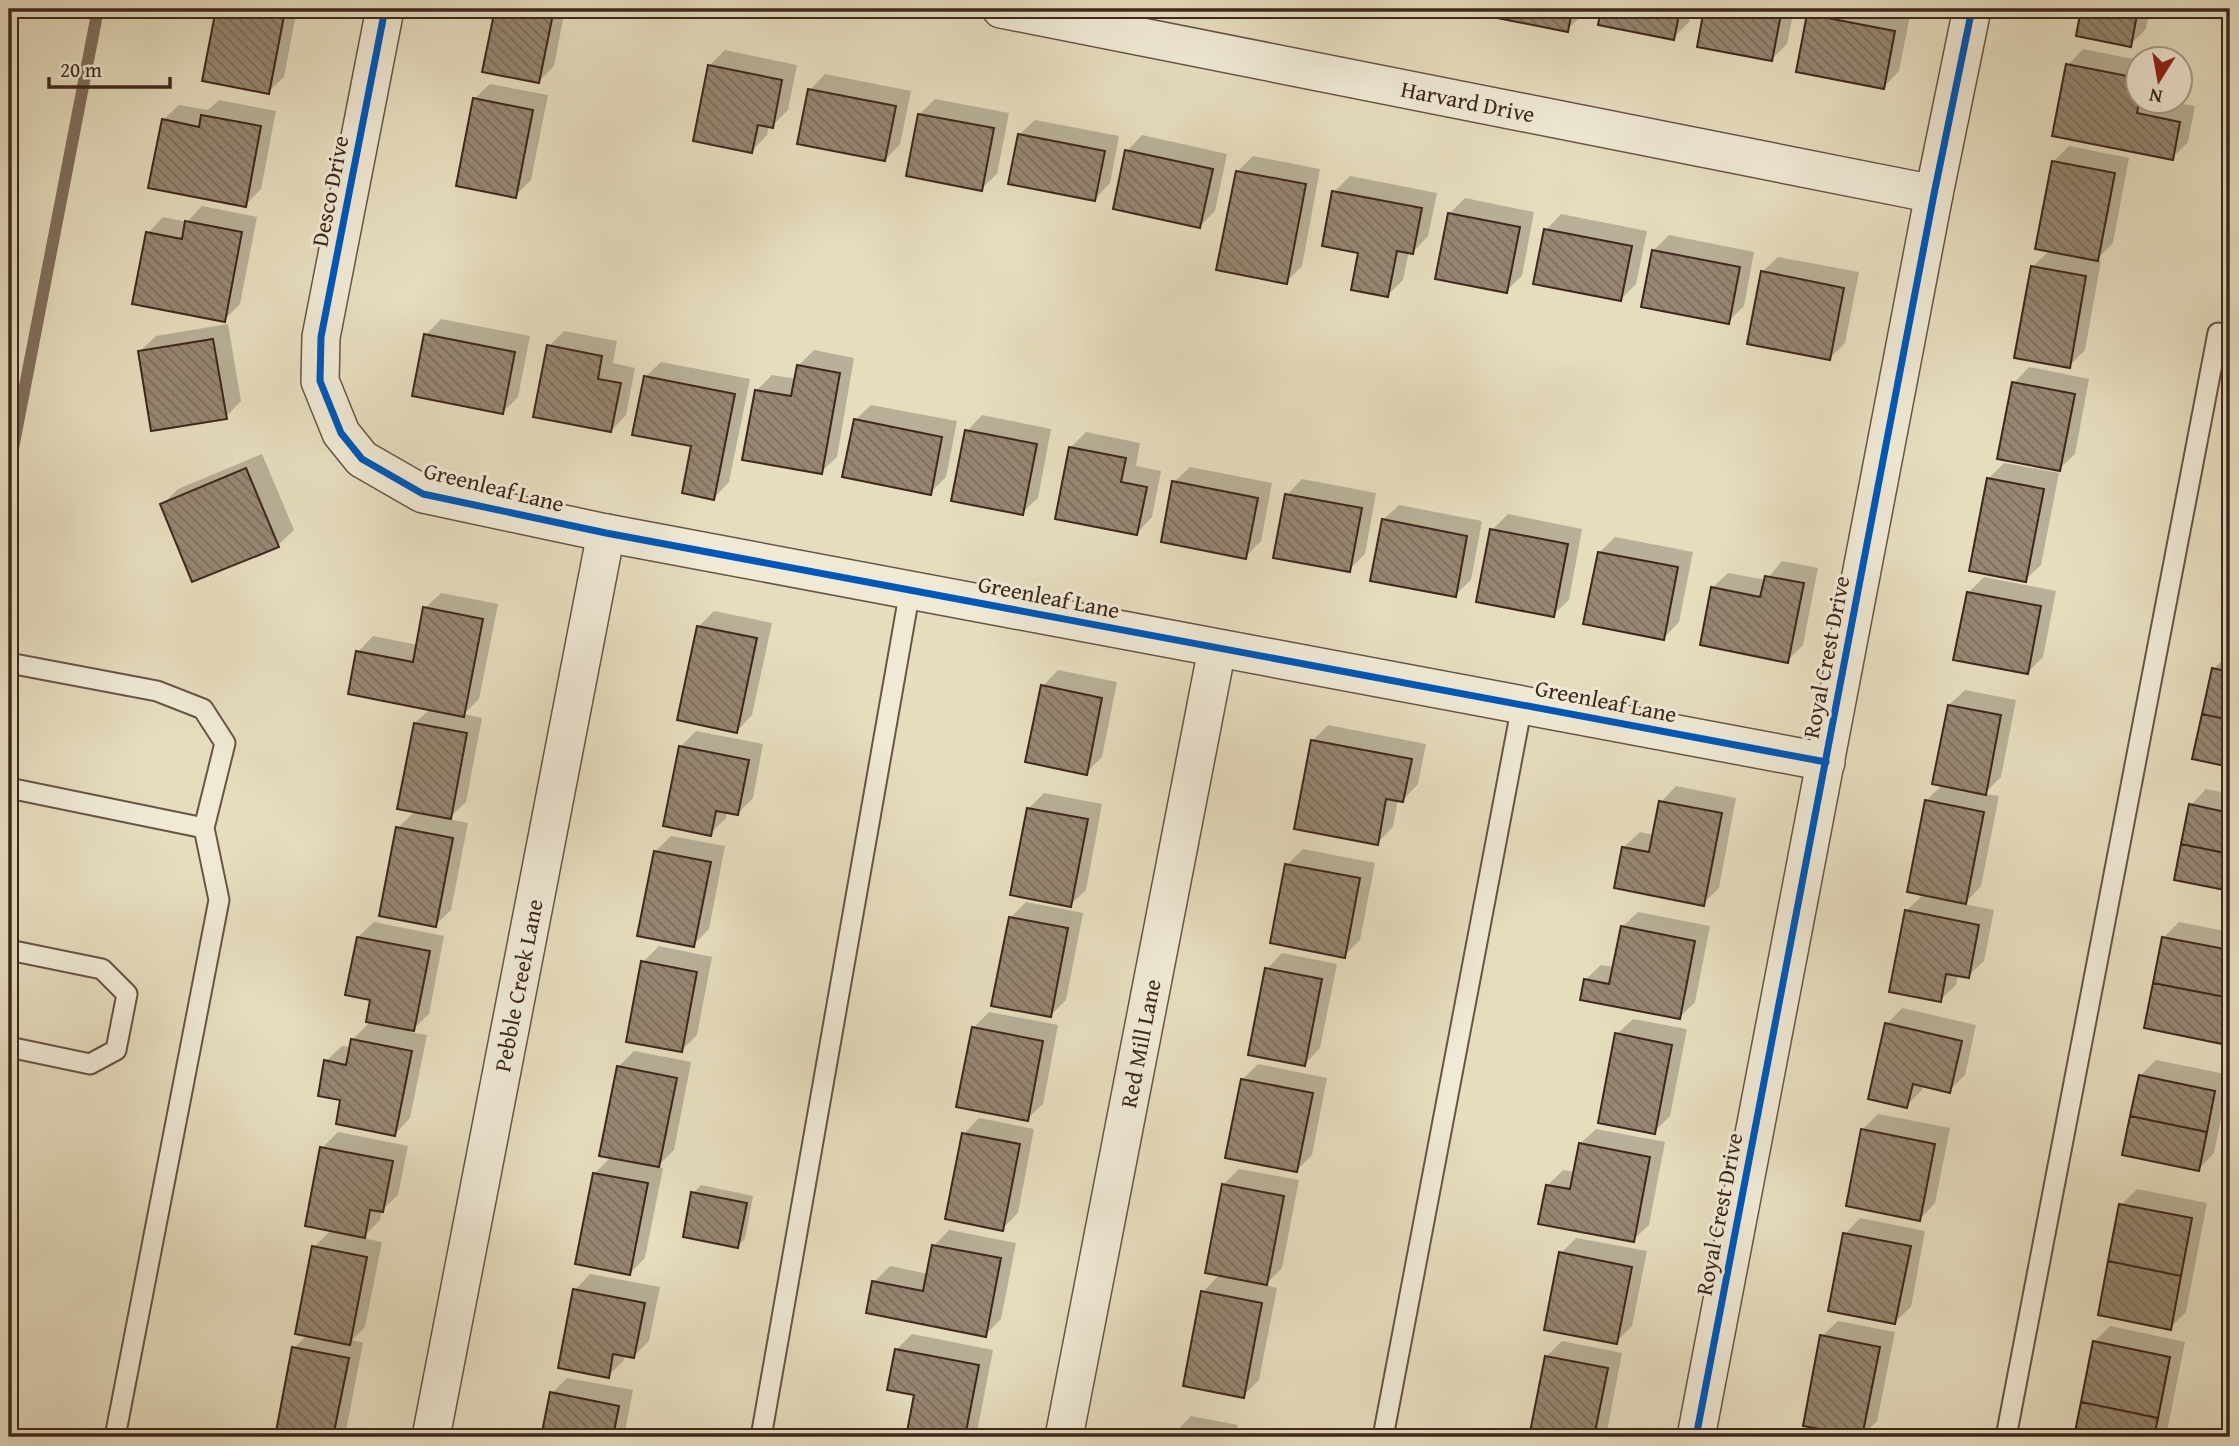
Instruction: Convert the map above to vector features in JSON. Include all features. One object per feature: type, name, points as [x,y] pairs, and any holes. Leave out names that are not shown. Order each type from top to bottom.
[{"type":"street","name":"Desco Drive","points":[[320,381],[321,337],[385,9]]},
{"type":"street","name":"Harvard Drive","points":[[1001,9],[1934,194]]},
{"type":"street","name":"Royal Crest Drive","points":[[1696,1437],[1934,194],[1972,9]]},
{"type":"street","name":"Greenleaf Lane","points":[[320,381],[341,433],[362,458],[423,494],[606,533],[1826,762]]},
{"type":"street","name":"Pebble Creek Lane","points":[[431,1437],[606,533]]},
{"type":"street","name":"Red Mill Lane","points":[[1063,1437],[1217,649]]},
{"type":"lane","points":[[2006,1437],[2218,333],[2230,335]]},
{"type":"lane","points":[[761,1437],[909,590]]},
{"type":"lane","points":[[9,663],[157,691],[203,709],[225,743],[204,828],[219,900],[115,1437]]},
{"type":"lane","points":[[1383,1437],[1522,705]]},
{"type":"lane","points":[[9,788],[204,828]]},
{"type":"lane","points":[[9,950],[102,969],[127,994],[116,1050],[90,1064],[9,1047]]},
{"type":"building","points":[[216,9],[244,9],[284,16],[269,94],[202,81]]},
{"type":"building","points":[[495,9],[554,9],[539,83],[482,72]]},
{"type":"building","points":[[1494,9],[1572,9],[1568,32],[1492,17]]},
{"type":"building","points":[[1601,9],[1680,9],[1674,40],[1598,25]]},
{"type":"building","points":[[1704,9],[1782,9],[1772,61],[1697,47]]},
{"type":"building","points":[[2081,9],[2138,9],[2131,46],[2076,36]]},
{"type":"building","points":[[1807,14],[1895,31],[1884,89],[1796,72]]},
{"type":"building","points":[[2066,64],[2124,75],[2124,116],[2151,116],[2180,122],[2173,160],[2052,136]]},
{"type":"building","points":[[708,65],[782,80],[773,128],[758,125],[752,153],[693,141]]},
{"type":"building","points":[[808,89],[896,106],[885,161],[797,144]]},
{"type":"building","points":[[473,98],[533,110],[516,198],[456,186]]},
{"type":"building","points":[[918,114],[994,128],[982,191],[906,176]]},
{"type":"building","points":[[201,115],[261,126],[246,207],[148,188],[162,119],[199,127]]},
{"type":"building","points":[[1018,134],[1105,151],[1095,201],[1008,184]]},
{"type":"building","points":[[1125,150],[1213,169],[1200,228],[1113,209]]},
{"type":"building","points":[[2052,161],[2115,173],[2098,261],[2035,249]]},
{"type":"building","points":[[1236,171],[1306,184],[1287,284],[1216,270]]},
{"type":"building","points":[[1332,191],[1422,208],[1413,254],[1397,251],[1388,297],[1351,290],[1358,253],[1322,246]]},
{"type":"building","points":[[1448,213],[1520,227],[1507,293],[1435,279]]},
{"type":"building","points":[[185,221],[242,232],[225,322],[132,304],[146,232],[182,239]]},
{"type":"building","points":[[1544,229],[1632,246],[1621,301],[1533,284]]},
{"type":"building","points":[[1652,250],[1740,267],[1729,324],[1641,307]]},
{"type":"building","points":[[2031,266],[2086,276],[2070,368],[2014,358]]},
{"type":"building","points":[[1761,271],[1844,288],[1830,360],[1747,344]]},
{"type":"building","points":[[424,334],[515,352],[503,414],[412,396]]},
{"type":"building","points":[[213,339],[227,419],[151,431],[138,351]]},
{"type":"building","points":[[547,345],[602,356],[598,379],[621,383],[611,432],[533,417]]},
{"type":"building","points":[[797,365],[840,373],[822,474],[742,460],[755,390],[791,396]]},
{"type":"building","points":[[644,376],[735,394],[714,500],[682,493],[691,446],[632,435]]},
{"type":"building","points":[[2012,382],[2075,394],[2060,471],[1997,459]]},
{"type":"building","points":[[854,419],[942,437],[931,495],[842,477]]},
{"type":"building","points":[[965,430],[1037,444],[1023,515],[951,501]]},
{"type":"building","points":[[1069,447],[1126,458],[1121,482],[1147,487],[1137,535],[1055,519]]},
{"type":"building","points":[[246,468],[279,547],[192,582],[160,504]]},
{"type":"building","points":[[1987,478],[2044,489],[2026,582],[1969,571]]},
{"type":"building","points":[[1172,481],[1258,498],[1246,559],[1161,542]]},
{"type":"building","points":[[1285,494],[1362,508],[1350,572],[1273,558]]},
{"type":"building","points":[[1382,519],[1467,536],[1456,597],[1370,581]]},
{"type":"building","points":[[1490,529],[1568,544],[1554,617],[1476,602]]},
{"type":"building","points":[[1598,552],[1678,567],[1664,640],[1583,624]]},
{"type":"building","points":[[1765,576],[1804,583],[1788,663],[1700,645],[1711,587],[1760,597]]},
{"type":"building","points":[[1967,592],[2041,606],[2028,674],[1953,660]]},
{"type":"building","points":[[423,607],[483,619],[464,717],[348,694],[356,651],[413,662]]},
{"type":"building","points":[[697,626],[757,638],[737,733],[677,720]]},
{"type":"building","points":[[2212,668],[2230,672],[2230,720],[2202,714]]},
{"type":"building","points":[[1041,685],[1102,698],[1087,775],[1025,762]]},
{"type":"building","points":[[1948,705],[2001,715],[1986,795],[1932,784]]},
{"type":"building","points":[[2202,714],[2230,720],[2230,767],[2192,759]]},
{"type":"building","points":[[414,723],[467,733],[451,819],[397,809]]},
{"type":"building","points":[[1311,740],[1412,759],[1403,802],[1386,799],[1378,845],[1294,829]]},
{"type":"building","points":[[679,746],[749,760],[738,815],[716,811],[711,836],[663,826]]},
{"type":"building","points":[[1925,800],[1984,812],[1966,904],[1907,892]]},
{"type":"building","points":[[1659,801],[1722,813],[1704,906],[1614,888],[1622,847],[1649,852]]},
{"type":"building","points":[[2189,804],[2230,813],[2230,854],[2181,844]]},
{"type":"building","points":[[1027,808],[1088,819],[1071,907],[1010,895]]},
{"type":"building","points":[[396,827],[453,838],[436,927],[379,916]]},
{"type":"building","points":[[2181,844],[2230,854],[2230,891],[2174,880]]},
{"type":"building","points":[[654,851],[711,862],[694,947],[637,936]]},
{"type":"building","points":[[1285,864],[1360,878],[1345,958],[1270,943]]},
{"type":"building","points":[[1905,910],[1979,925],[1969,978],[1946,974],[1941,1002],[1889,992]]},
{"type":"building","points":[[1009,917],[1068,928],[1051,1017],[991,1006]]},
{"type":"building","points":[[1621,926],[1695,941],[1680,1019],[1580,1000],[1584,979],[1609,984]]},
{"type":"building","points":[[357,937],[430,951],[414,1031],[366,1022],[370,1000],[345,995]]},
{"type":"building","points":[[2162,937],[2230,950],[2230,998],[2153,983]]},
{"type":"building","points":[[641,961],[697,972],[682,1052],[626,1042]]},
{"type":"building","points":[[1265,968],[1322,979],[1305,1066],[1248,1055]]},
{"type":"building","points":[[2153,983],[2230,998],[2227,1045],[2144,1028]]},
{"type":"building","points":[[1885,1023],[1962,1041],[1950,1093],[1913,1084],[1907,1108],[1868,1099]]},
{"type":"building","points":[[972,1027],[1043,1041],[1028,1121],[956,1107]]},
{"type":"building","points":[[1615,1033],[1672,1045],[1655,1134],[1598,1123]]},
{"type":"building","points":[[351,1039],[412,1051],[395,1136],[336,1124],[340,1100],[318,1096],[324,1060],[346,1065]]},
{"type":"building","points":[[617,1066],[677,1078],[659,1167],[599,1156]]},
{"type":"building","points":[[2139,1075],[2215,1091],[2207,1132],[2130,1116]]},
{"type":"building","points":[[1241,1079],[1313,1093],[1297,1172],[1225,1158]]},
{"type":"building","points":[[2130,1116],[2207,1132],[2199,1171],[2122,1155]]},
{"type":"building","points":[[1861,1129],[1935,1144],[1920,1221],[1846,1206]]},
{"type":"building","points":[[962,1133],[1020,1144],[1003,1231],[945,1219]]},
{"type":"building","points":[[1579,1143],[1650,1157],[1634,1242],[1538,1224],[1546,1185],[1570,1189]]},
{"type":"building","points":[[320,1147],[393,1161],[383,1212],[370,1210],[365,1238],[305,1226]]},
{"type":"building","points":[[593,1173],[648,1183],[630,1275],[575,1264]]},
{"type":"building","points":[[1222,1184],[1284,1196],[1267,1285],[1205,1273]]},
{"type":"building","points":[[691,1192],[747,1203],[738,1248],[683,1237]]},
{"type":"building","points":[[2119,1204],[2192,1218],[2181,1276],[2108,1261]]},
{"type":"building","points":[[1843,1233],[1911,1246],[1895,1324],[1828,1311]]},
{"type":"building","points":[[932,1245],[1001,1258],[986,1337],[866,1313],[872,1281],[923,1291]]},
{"type":"building","points":[[312,1246],[367,1257],[350,1345],[295,1334]]},
{"type":"building","points":[[1559,1252],[1632,1267],[1617,1344],[1544,1330]]},
{"type":"building","points":[[2108,1261],[2181,1276],[2171,1330],[2098,1315]]},
{"type":"building","points":[[573,1289],[645,1303],[634,1358],[613,1354],[609,1378],[558,1368]]},
{"type":"building","points":[[1201,1291],[1262,1303],[1244,1398],[1183,1386]]},
{"type":"building","points":[[1820,1335],[1880,1347],[1862,1437],[1803,1426]]},
{"type":"building","points":[[2093,1341],[2170,1357],[2158,1418],[2081,1402]]},
{"type":"building","points":[[292,1347],[349,1358],[333,1437],[275,1437]]},
{"type":"building","points":[[895,1349],[979,1365],[965,1437],[906,1437],[914,1395],[887,1390]]},
{"type":"building","points":[[1545,1356],[1608,1368],[1594,1437],[1529,1437]]},
{"type":"building","points":[[550,1392],[619,1406],[613,1437],[541,1437]]},
{"type":"building","points":[[2081,1402],[2158,1418],[2154,1437],[2074,1437]]},
{"type":"waterway","points":[[9,469],[98,9]]},
{"type":"cycle path","points":[[385,9],[321,337],[320,381],[341,433],[362,459],[423,494],[606,533],[1826,762]]},
{"type":"cycle path","points":[[1696,1437],[1934,194],[1972,9]]}]
